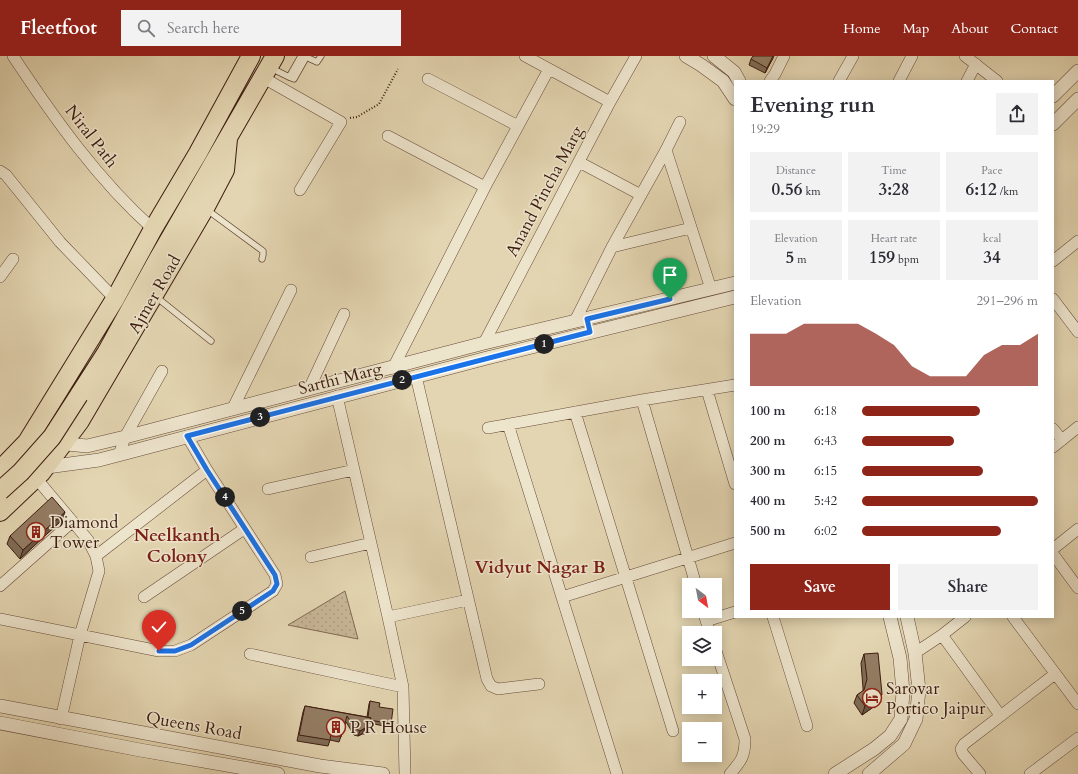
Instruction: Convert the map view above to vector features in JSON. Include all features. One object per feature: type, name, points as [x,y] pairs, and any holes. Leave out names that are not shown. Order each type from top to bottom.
[{"type":"highway","name":"Ajmer Road","points":[[3,467],[27,442],[115,299],[251,56]]},
{"type":"highway","name":"Ajmer Road","points":[[0,512],[41,472],[64,444],[80,421],[225,170],[228,139],[272,68]]},
{"type":"highway","points":[[0,491],[21,472],[52,437],[106,353],[158,258],[228,139]]},
{"type":"street","name":"Niral Path","points":[[13,56],[75,144],[115,192],[134,212],[154,229]]},
{"type":"street","points":[[525,56],[610,102]]},
{"type":"street","name":"Anand Pincha Marg","points":[[484,343],[610,102],[636,56]]},
{"type":"street","points":[[686,56],[723,81],[734,98]]},
{"type":"street","points":[[714,56],[734,72],[738,80]]},
{"type":"street","points":[[771,80],[784,56]]},
{"type":"street","points":[[840,80],[853,56]]},
{"type":"street","points":[[900,80],[912,56]]},
{"type":"street","points":[[965,56],[996,80]]},
{"type":"street","points":[[968,80],[976,64]]},
{"type":"street","points":[[272,68],[341,122],[300,190]]},
{"type":"street","points":[[397,381],[393,368],[485,187],[549,69]]},
{"type":"street","points":[[1054,95],[1078,71]]},
{"type":"street","points":[[428,79],[518,126]]},
{"type":"street","points":[[1054,123],[1078,99]]},
{"type":"street","points":[[581,320],[612,247],[680,122]]},
{"type":"street","points":[[388,136],[485,187]]},
{"type":"street","points":[[666,150],[711,289]]},
{"type":"street","points":[[579,162],[641,195]]},
{"type":"street","points":[[0,171],[6,175],[60,242],[115,299]]},
{"type":"street","points":[[612,247],[691,228]]},
{"type":"street","points":[[1054,260],[1078,241]]},
{"type":"street","points":[[0,277],[13,259]]},
{"type":"street","points":[[27,442],[87,446],[309,390],[484,343],[734,283]]},
{"type":"street","points":[[233,408],[291,290]]},
{"type":"street","name":"Sarthi Marg","points":[[3,467],[41,472],[119,455],[337,396],[734,297]]},
{"type":"street","points":[[1054,302],[1078,332]]},
{"type":"street","points":[[309,390],[344,314]]},
{"type":"street","points":[[581,320],[590,332]]},
{"type":"street","points":[[484,343],[487,358]]},
{"type":"street","points":[[119,455],[125,437],[162,371]]},
{"type":"street","points":[[416,376],[487,679],[491,686],[498,689],[539,684]]},
{"type":"street","points":[[488,428],[734,385]]},
{"type":"street","points":[[707,390],[734,481]]},
{"type":"street","points":[[337,396],[403,687],[405,774]]},
{"type":"street","points":[[642,400],[694,578]]},
{"type":"street","points":[[575,412],[673,731]]},
{"type":"street","points":[[508,424],[617,774]]},
{"type":"street","points":[[1054,446],[1078,427]]},
{"type":"street","points":[[1054,430],[1062,440]]},
{"type":"street","points":[[0,619],[159,651],[175,651],[191,645],[273,591],[277,584],[275,575],[244,529],[187,436]]},
{"type":"street","points":[[96,556],[207,470]]},
{"type":"street","points":[[268,489],[354,470]]},
{"type":"street","points":[[41,472],[72,522],[88,540],[96,556],[99,571],[80,635],[61,719]]},
{"type":"street","points":[[0,586],[72,522]]},
{"type":"street","points":[[144,597],[244,529]]},
{"type":"street","points":[[1054,547],[1078,529]]},
{"type":"street","points":[[312,556],[371,543]]},
{"type":"street","points":[[562,597],[734,543]]},
{"type":"street","points":[[1054,555],[1078,588]]},
{"type":"street","points":[[388,617],[468,600]]},
{"type":"street","points":[[722,614],[734,612]]},
{"type":"street","points":[[773,618],[807,726]]},
{"type":"street","points":[[835,774],[874,749],[890,736],[901,719],[903,692],[900,658],[890,618]]},
{"type":"street","points":[[869,774],[904,744],[916,719],[919,690],[915,653],[907,618]]},
{"type":"street","points":[[915,653],[965,618]]},
{"type":"street","points":[[1014,618],[1078,704]]},
{"type":"street","points":[[942,635],[1000,715]]},
{"type":"street","points":[[250,654],[403,687]]},
{"type":"street","points":[[721,666],[746,739],[745,752],[741,762],[730,774]]},
{"type":"street","points":[[980,774],[963,754],[961,749],[964,744],[1055,674]]},
{"type":"street","name":"Queens Road","points":[[0,706],[61,719],[320,766],[383,774]]},
{"type":"street","name":"Queens Road","points":[[0,723],[140,750],[278,774]]},
{"type":"street","points":[[1030,774],[1078,738]]},
{"type":"lane","points":[[272,68],[289,77],[305,56],[318,62],[321,56]]},
{"type":"lane","points":[[204,208],[262,251],[262,259]]},
{"type":"lane","points":[[153,295],[211,341]]},
{"type":"path","points":[[339,121],[357,117],[379,104],[398,69]]},
{"type":"shaded area","points":[[345,591],[358,639],[288,625]]},
{"type":"building","points":[[753,56],[773,56],[767,68],[751,59]]},
{"type":"building","name":"Diamond Tower","points":[[52,497],[65,512],[23,550],[10,536]]},
{"type":"building","points":[[878,653],[882,694],[865,706],[857,695],[864,690],[867,679],[864,654]]},
{"type":"building","points":[[370,701],[380,703],[379,707],[393,709],[391,724],[370,720],[371,718],[368,717]]},
{"type":"building","name":"P R House","points":[[305,706],[371,718],[367,729],[365,728],[360,731],[356,729],[347,716],[341,737],[331,734],[330,740],[299,735]]},
{"type":"place","name":"Diamond Tower","points":[[36,532]]},
{"type":"place","name":"Sarovar Portico Jaipur","points":[[872,698]]},
{"type":"place","name":"P R House","points":[[336,727]]},
{"type":"district","name":"Neelkanth Colony","points":[[177,545]]},
{"type":"district","name":"Vidyut Nagar B","points":[[540,567]]},
{"type":"route","points":[[159,651],[175,651],[191,645],[273,591],[277,584],[275,575],[244,529],[187,436],[337,396],[590,332],[587,319],[670,299]]}]
